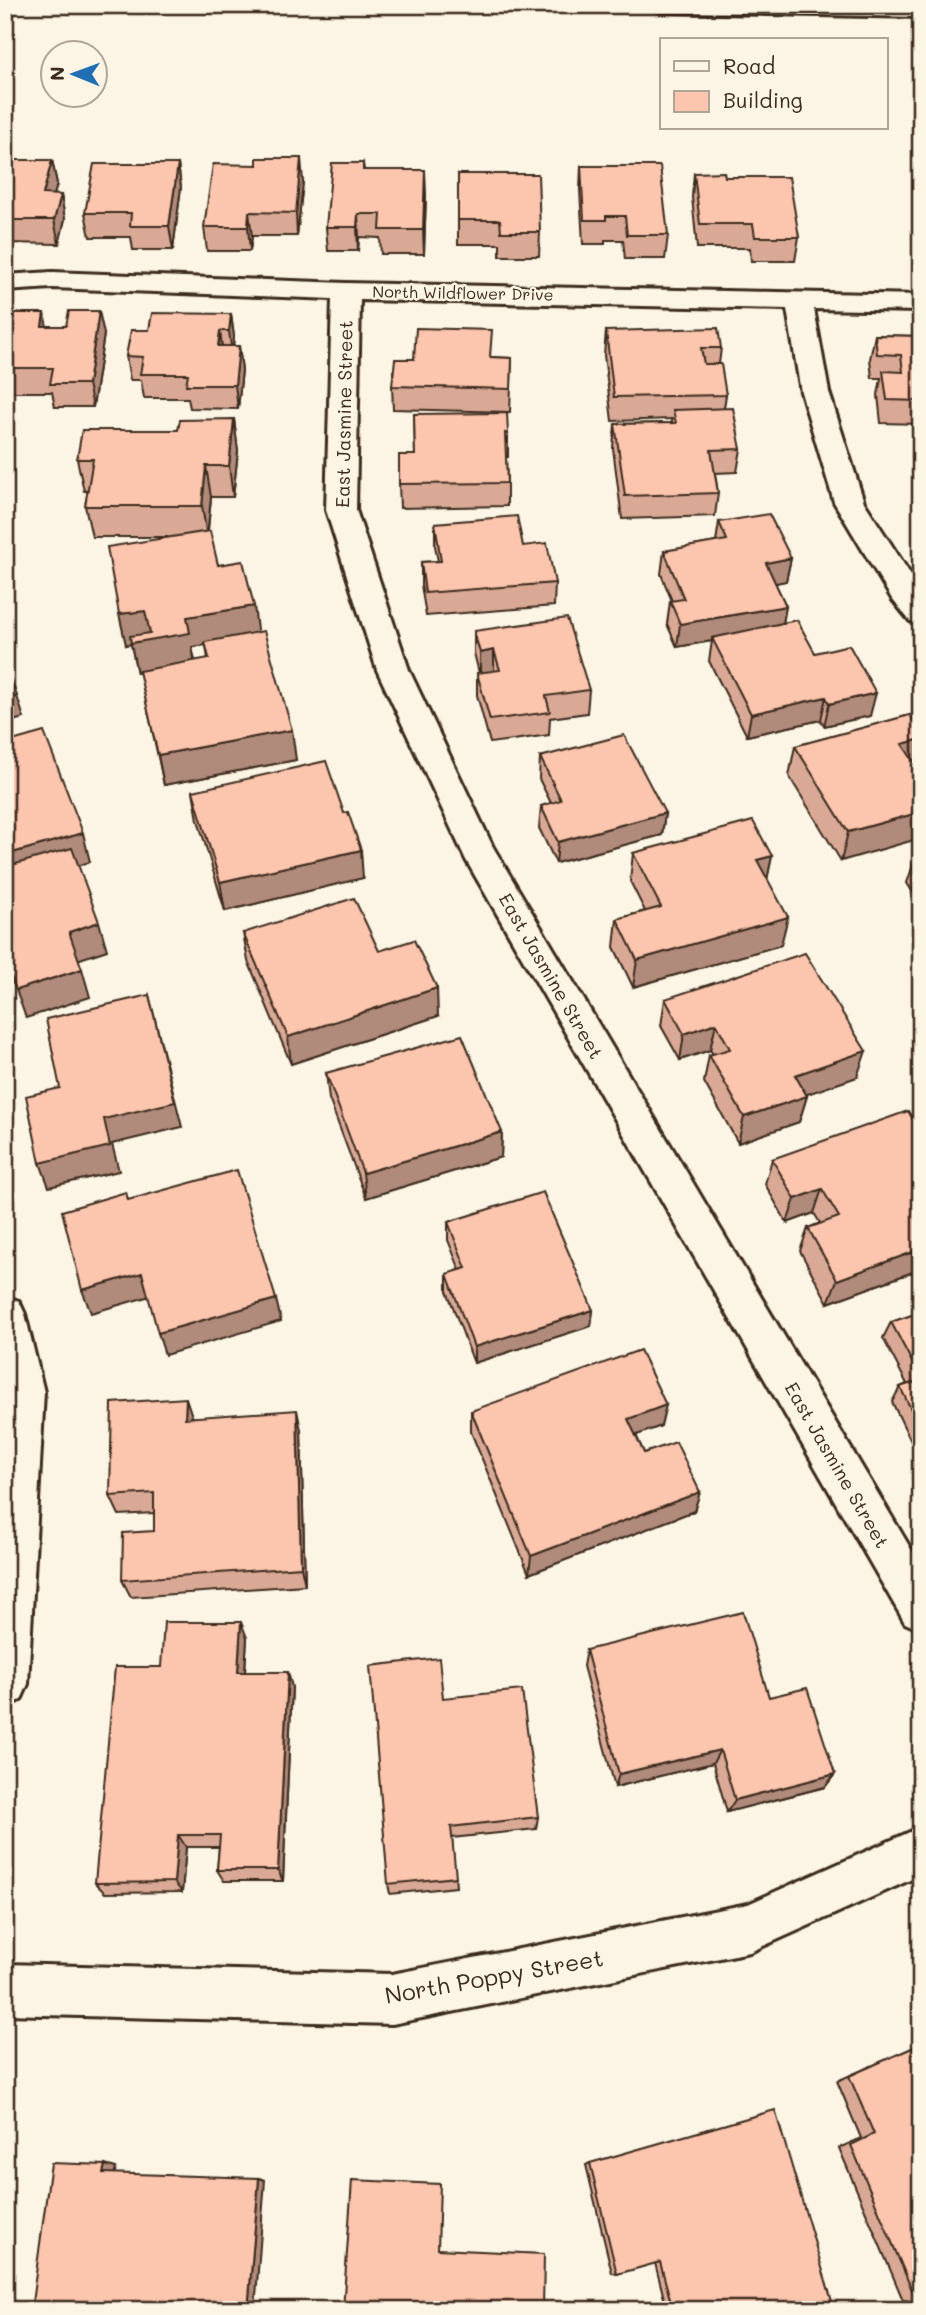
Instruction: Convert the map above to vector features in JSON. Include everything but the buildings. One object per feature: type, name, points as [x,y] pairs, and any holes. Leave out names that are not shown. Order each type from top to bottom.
[{"type":"street","points":[[664,5],[921,10]]},
{"type":"street","name":"North Wildflower Drive","points":[[5,283],[52,280],[346,290],[921,303]]},
{"type":"street","name":"East Jasmine Street","points":[[346,290],[341,510],[393,670],[478,851],[921,1608]]},
{"type":"street","points":[[799,301],[815,392],[849,502],[903,591],[921,613]]},
{"type":"street","points":[[5,1314],[23,1392],[5,1684]]},
{"type":"street","name":"North Poppy Street","points":[[5,1989],[392,1999],[750,1928],[921,1851]]}]
